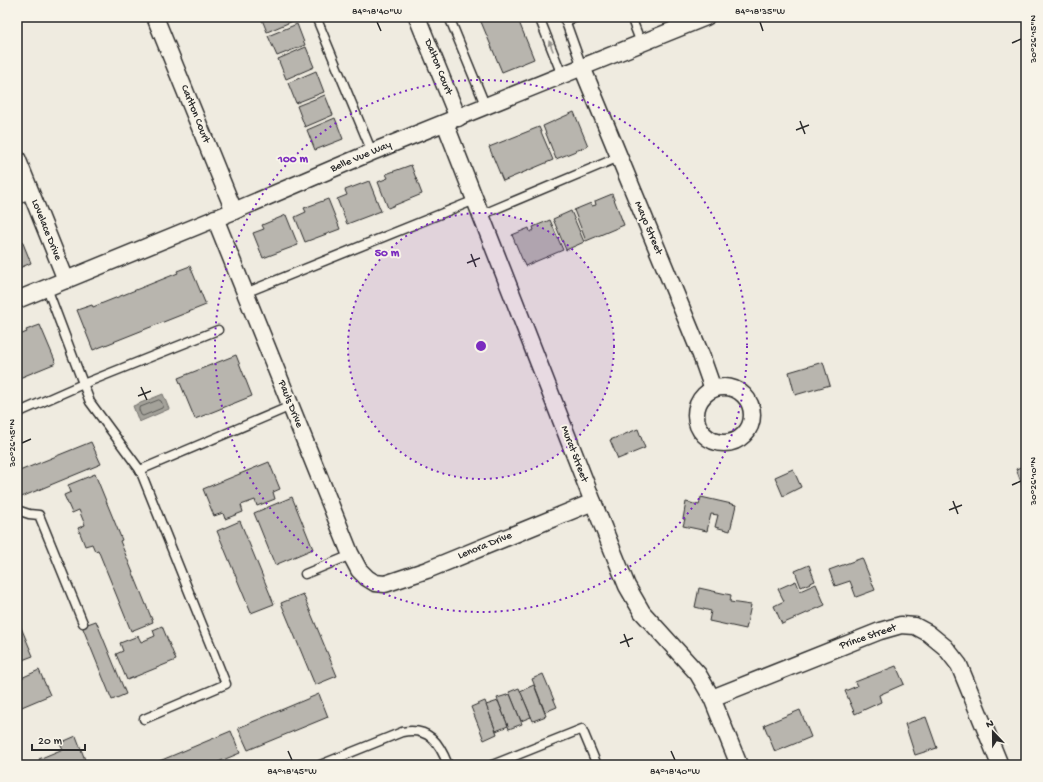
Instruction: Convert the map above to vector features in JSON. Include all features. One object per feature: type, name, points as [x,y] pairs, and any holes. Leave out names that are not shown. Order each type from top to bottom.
[{"type":"street","name":"Carlton Court","points":[[155,17],[234,211]]},
{"type":"street","name":"Dalton Court","points":[[418,17],[452,120]]},
{"type":"street","name":"Belle Vue Way","points":[[17,300],[234,211],[372,152],[641,43],[675,23],[706,17]]},
{"type":"street","name":"Mayo Street","points":[[582,67],[702,355],[713,389]]},
{"type":"street","name":"Murat Street","points":[[452,120],[475,200],[627,586],[642,612],[698,674],[712,698],[739,765]]},
{"type":"street","name":"Lovelace Drive","points":[[17,158],[24,196],[66,280]]},
{"type":"street","name":"Pauls Drive","points":[[215,218],[351,555],[359,570],[375,583]]},
{"type":"street","name":"Lenora Drive","points":[[375,583],[384,584],[427,570],[593,502]]},
{"type":"street","name":"Prince Street","points":[[712,698],[880,631],[901,625],[915,626],[928,633],[945,647],[959,665],[1000,765]]},
{"type":"lane","points":[[316,17],[372,152]]},
{"type":"lane","points":[[449,17],[486,107]]},
{"type":"lane","points":[[539,17],[562,75]]},
{"type":"lane","points":[[577,17],[564,19],[582,67]]},
{"type":"lane","points":[[631,17],[641,43]]},
{"type":"lane","points":[[481,215],[619,157]]},
{"type":"lane","points":[[245,293],[475,200]]},
{"type":"lane","points":[[47,288],[90,402],[140,470],[226,684],[144,719]]},
{"type":"lane","points":[[17,413],[83,384],[218,330]]},
{"type":"lane","points":[[140,470],[291,406]]},
{"type":"lane","points":[[17,510],[29,514],[39,515],[83,623]]},
{"type":"lane","points":[[305,574],[351,555]]},
{"type":"lane","points":[[492,765],[582,728],[597,765]]},
{"type":"lane","points":[[320,765],[402,732],[412,730],[422,732],[430,737],[441,748],[448,765]]},
{"type":"water","points":[[163,394],[169,409],[139,422],[133,406]]},
{"type":"building","points":[[261,17],[294,17],[295,20],[267,32]]},
{"type":"building","points":[[479,17],[517,17],[534,59],[502,72]]},
{"type":"building","points":[[297,24],[305,45],[277,56],[268,36]]},
{"type":"building","points":[[306,47],[314,67],[286,79],[278,59]]},
{"type":"building","points":[[316,71],[324,92],[296,103],[288,83]]},
{"type":"building","points":[[325,95],[333,115],[305,127],[297,106]]},
{"type":"building","points":[[574,112],[588,146],[556,159],[543,126]]},
{"type":"building","points":[[335,118],[343,139],[315,150],[307,130]]},
{"type":"building","points":[[539,127],[553,160],[503,181],[489,147]]},
{"type":"building","points":[[411,165],[422,194],[388,208],[378,182],[388,178],[386,174]]},
{"type":"building","points":[[369,181],[381,211],[347,224],[337,199],[347,195],[345,190]]},
{"type":"building","points":[[612,194],[624,225],[586,241],[574,210],[591,203],[592,206],[596,205],[595,201]]},
{"type":"building","points":[[328,199],[340,229],[305,242],[295,217],[306,212],[304,208]]},
{"type":"building","points":[[571,211],[584,242],[566,250],[553,219]]},
{"type":"building","points":[[286,215],[298,245],[263,258],[253,233],[264,229],[262,225]]},
{"type":"building","points":[[550,220],[563,250],[525,266],[512,235],[529,228],[530,232],[534,230],[533,227]]},
{"type":"building","points":[[18,231],[31,263],[17,269],[17,232]]},
{"type":"building","points":[[190,266],[206,305],[93,350],[77,310],[92,305],[93,307],[178,273],[177,271]]},
{"type":"building","points":[[40,325],[56,363],[17,379],[17,336],[27,332],[26,330]]},
{"type":"building","points":[[236,355],[252,396],[195,419],[178,378]]},
{"type":"building","points":[[823,362],[830,385],[795,395],[789,372]]},
{"type":"building","points":[[638,429],[645,448],[618,459],[610,440]]},
{"type":"building","points":[[91,442],[101,464],[19,498],[17,494],[17,472]]},
{"type":"building","points":[[269,462],[280,489],[273,492],[275,499],[257,506],[255,500],[241,505],[243,512],[225,519],[223,513],[214,516],[203,489]]},
{"type":"building","points":[[1026,465],[1026,492],[1025,492],[1016,469]]},
{"type":"building","points":[[793,469],[801,487],[783,496],[775,477]]},
{"type":"building","points":[[95,474],[153,622],[131,631],[98,550],[95,551],[92,544],[85,546],[78,528],[85,525],[79,510],[72,513],[64,495],[71,492],[68,485]]},
{"type":"building","points":[[292,497],[313,549],[275,565],[254,513]]},
{"type":"building","points":[[701,497],[736,505],[730,531],[715,527],[718,515],[711,514],[707,531],[683,526],[686,502],[699,505]]},
{"type":"building","points":[[240,521],[274,604],[251,613],[217,531]]},
{"type":"building","points":[[862,558],[875,590],[856,597],[850,581],[835,586],[829,570]]},
{"type":"building","points":[[809,565],[815,581],[801,587],[795,571]]},
{"type":"building","points":[[796,581],[800,591],[816,584],[825,605],[782,624],[774,606],[784,601],[778,589]]},
{"type":"building","points":[[699,588],[731,595],[730,602],[751,605],[746,629],[709,621],[711,611],[695,607]]},
{"type":"building","points":[[303,594],[337,676],[315,685],[281,603]]},
{"type":"building","points":[[17,618],[33,656],[17,662]]},
{"type":"building","points":[[96,621],[126,694],[112,700],[82,626]]},
{"type":"building","points":[[162,626],[176,660],[127,680],[116,654],[123,651],[120,643],[138,636],[141,642],[155,636],[153,630]]},
{"type":"building","points":[[896,666],[904,684],[879,695],[881,702],[855,714],[845,691],[857,686],[855,682]]},
{"type":"building","points":[[39,670],[50,695],[17,709],[17,680]]},
{"type":"building","points":[[543,674],[557,707],[545,712],[532,679]]},
{"type":"building","points":[[534,685],[546,716],[533,721],[520,691]]},
{"type":"building","points":[[519,688],[531,717],[521,721],[509,692]]},
{"type":"building","points":[[319,694],[328,717],[248,750],[238,728]]},
{"type":"building","points":[[510,694],[522,724],[509,729],[497,698]]},
{"type":"building","points":[[485,701],[497,734],[484,740],[471,707]]},
{"type":"building","points":[[498,701],[508,726],[496,731],[486,705]]},
{"type":"building","points":[[800,710],[811,737],[775,752],[764,725]]},
{"type":"building","points":[[926,717],[937,748],[915,755],[905,724]]},
{"type":"building","points":[[231,731],[240,753],[211,765],[150,765]]},
{"type":"building","points":[[76,736],[87,765],[41,765],[39,759],[63,749],[60,743]]},
{"type":"building","points":[[812,761],[814,765],[802,765]]}]
